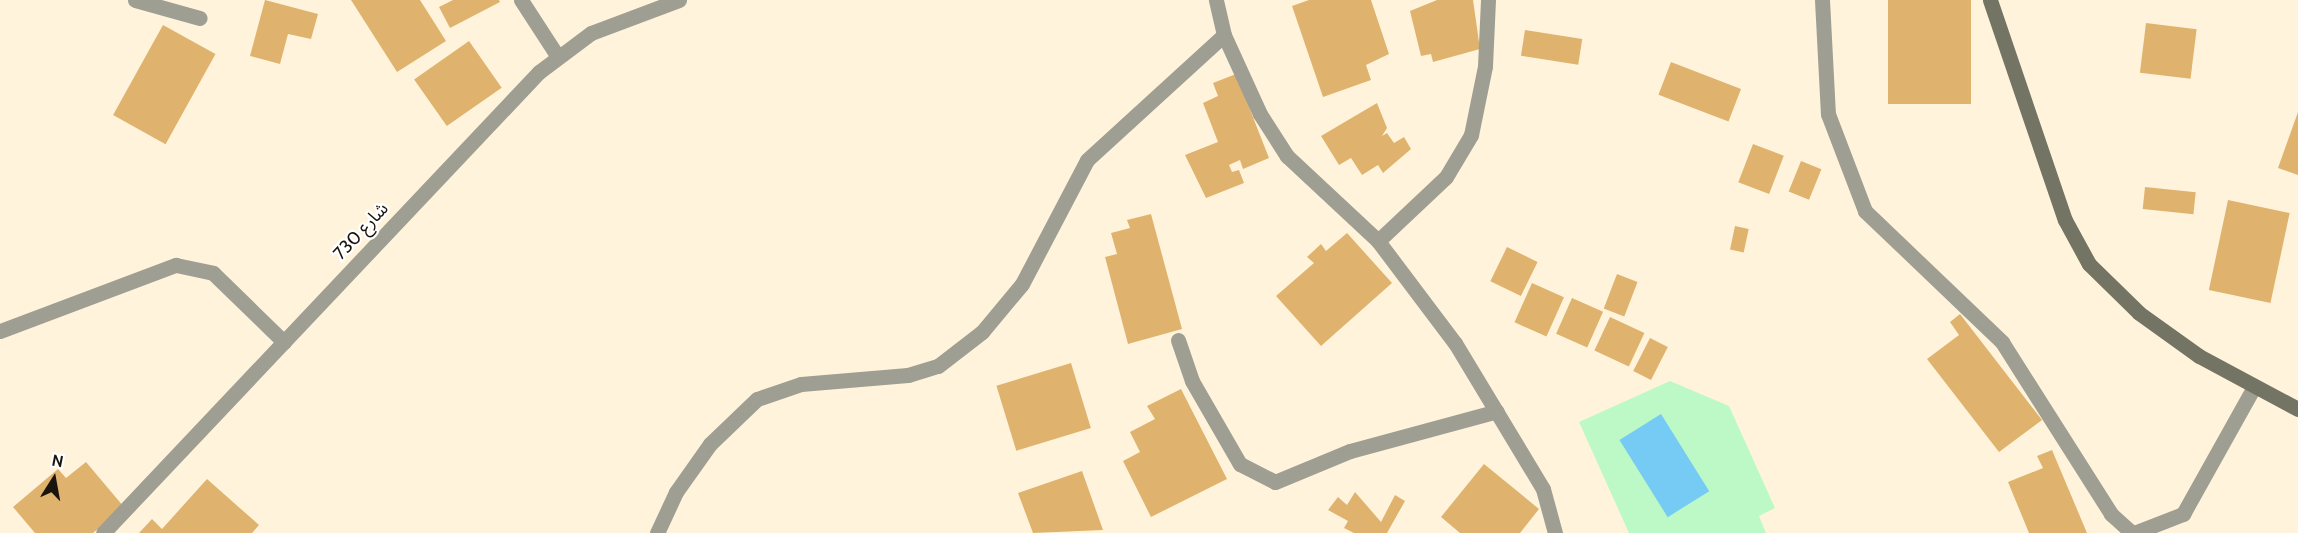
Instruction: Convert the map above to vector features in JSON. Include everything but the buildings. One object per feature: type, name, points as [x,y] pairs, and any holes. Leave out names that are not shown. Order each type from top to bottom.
[{"type":"street","points":[[135,0],[200,18]]},
{"type":"street","points":[[521,0],[558,57]]},
{"type":"street","name":"شارع 730","points":[[103,533],[558,57],[591,33],[679,0]]},
{"type":"street","points":[[1216,0],[1224,35],[1260,114],[1287,156],[1378,241],[1455,343],[1543,489],[1555,533]]},
{"type":"street","points":[[1378,241],[1446,177],[1471,135],[1485,66],[1488,0]]},
{"type":"street","points":[[1822,0],[1828,114],[1842,162],[1865,211],[2002,342],[2111,514],[2133,533],[2183,514],[2254,387]]},
{"type":"street","points":[[1990,0],[2065,220],[2089,264],[2139,313],[2254,387],[2298,409]]},
{"type":"street","points":[[657,533],[676,492],[710,444],[757,399],[801,384],[908,375],[938,366],[982,332],[1022,284],[1087,160],[1224,35]]},
{"type":"street","points":[[0,331],[176,265],[213,273],[284,342]]},
{"type":"street","points":[[1178,340],[1192,381],[1240,464],[1275,482],[1350,451],[1497,411]]},
{"type":"green space","points":[[1670,381],[1729,406],[1775,508],[1759,516],[1766,533],[1629,533],[1579,422]]},
{"type":"water","points":[[1661,414],[1709,491],[1668,517],[1619,440]]}]
